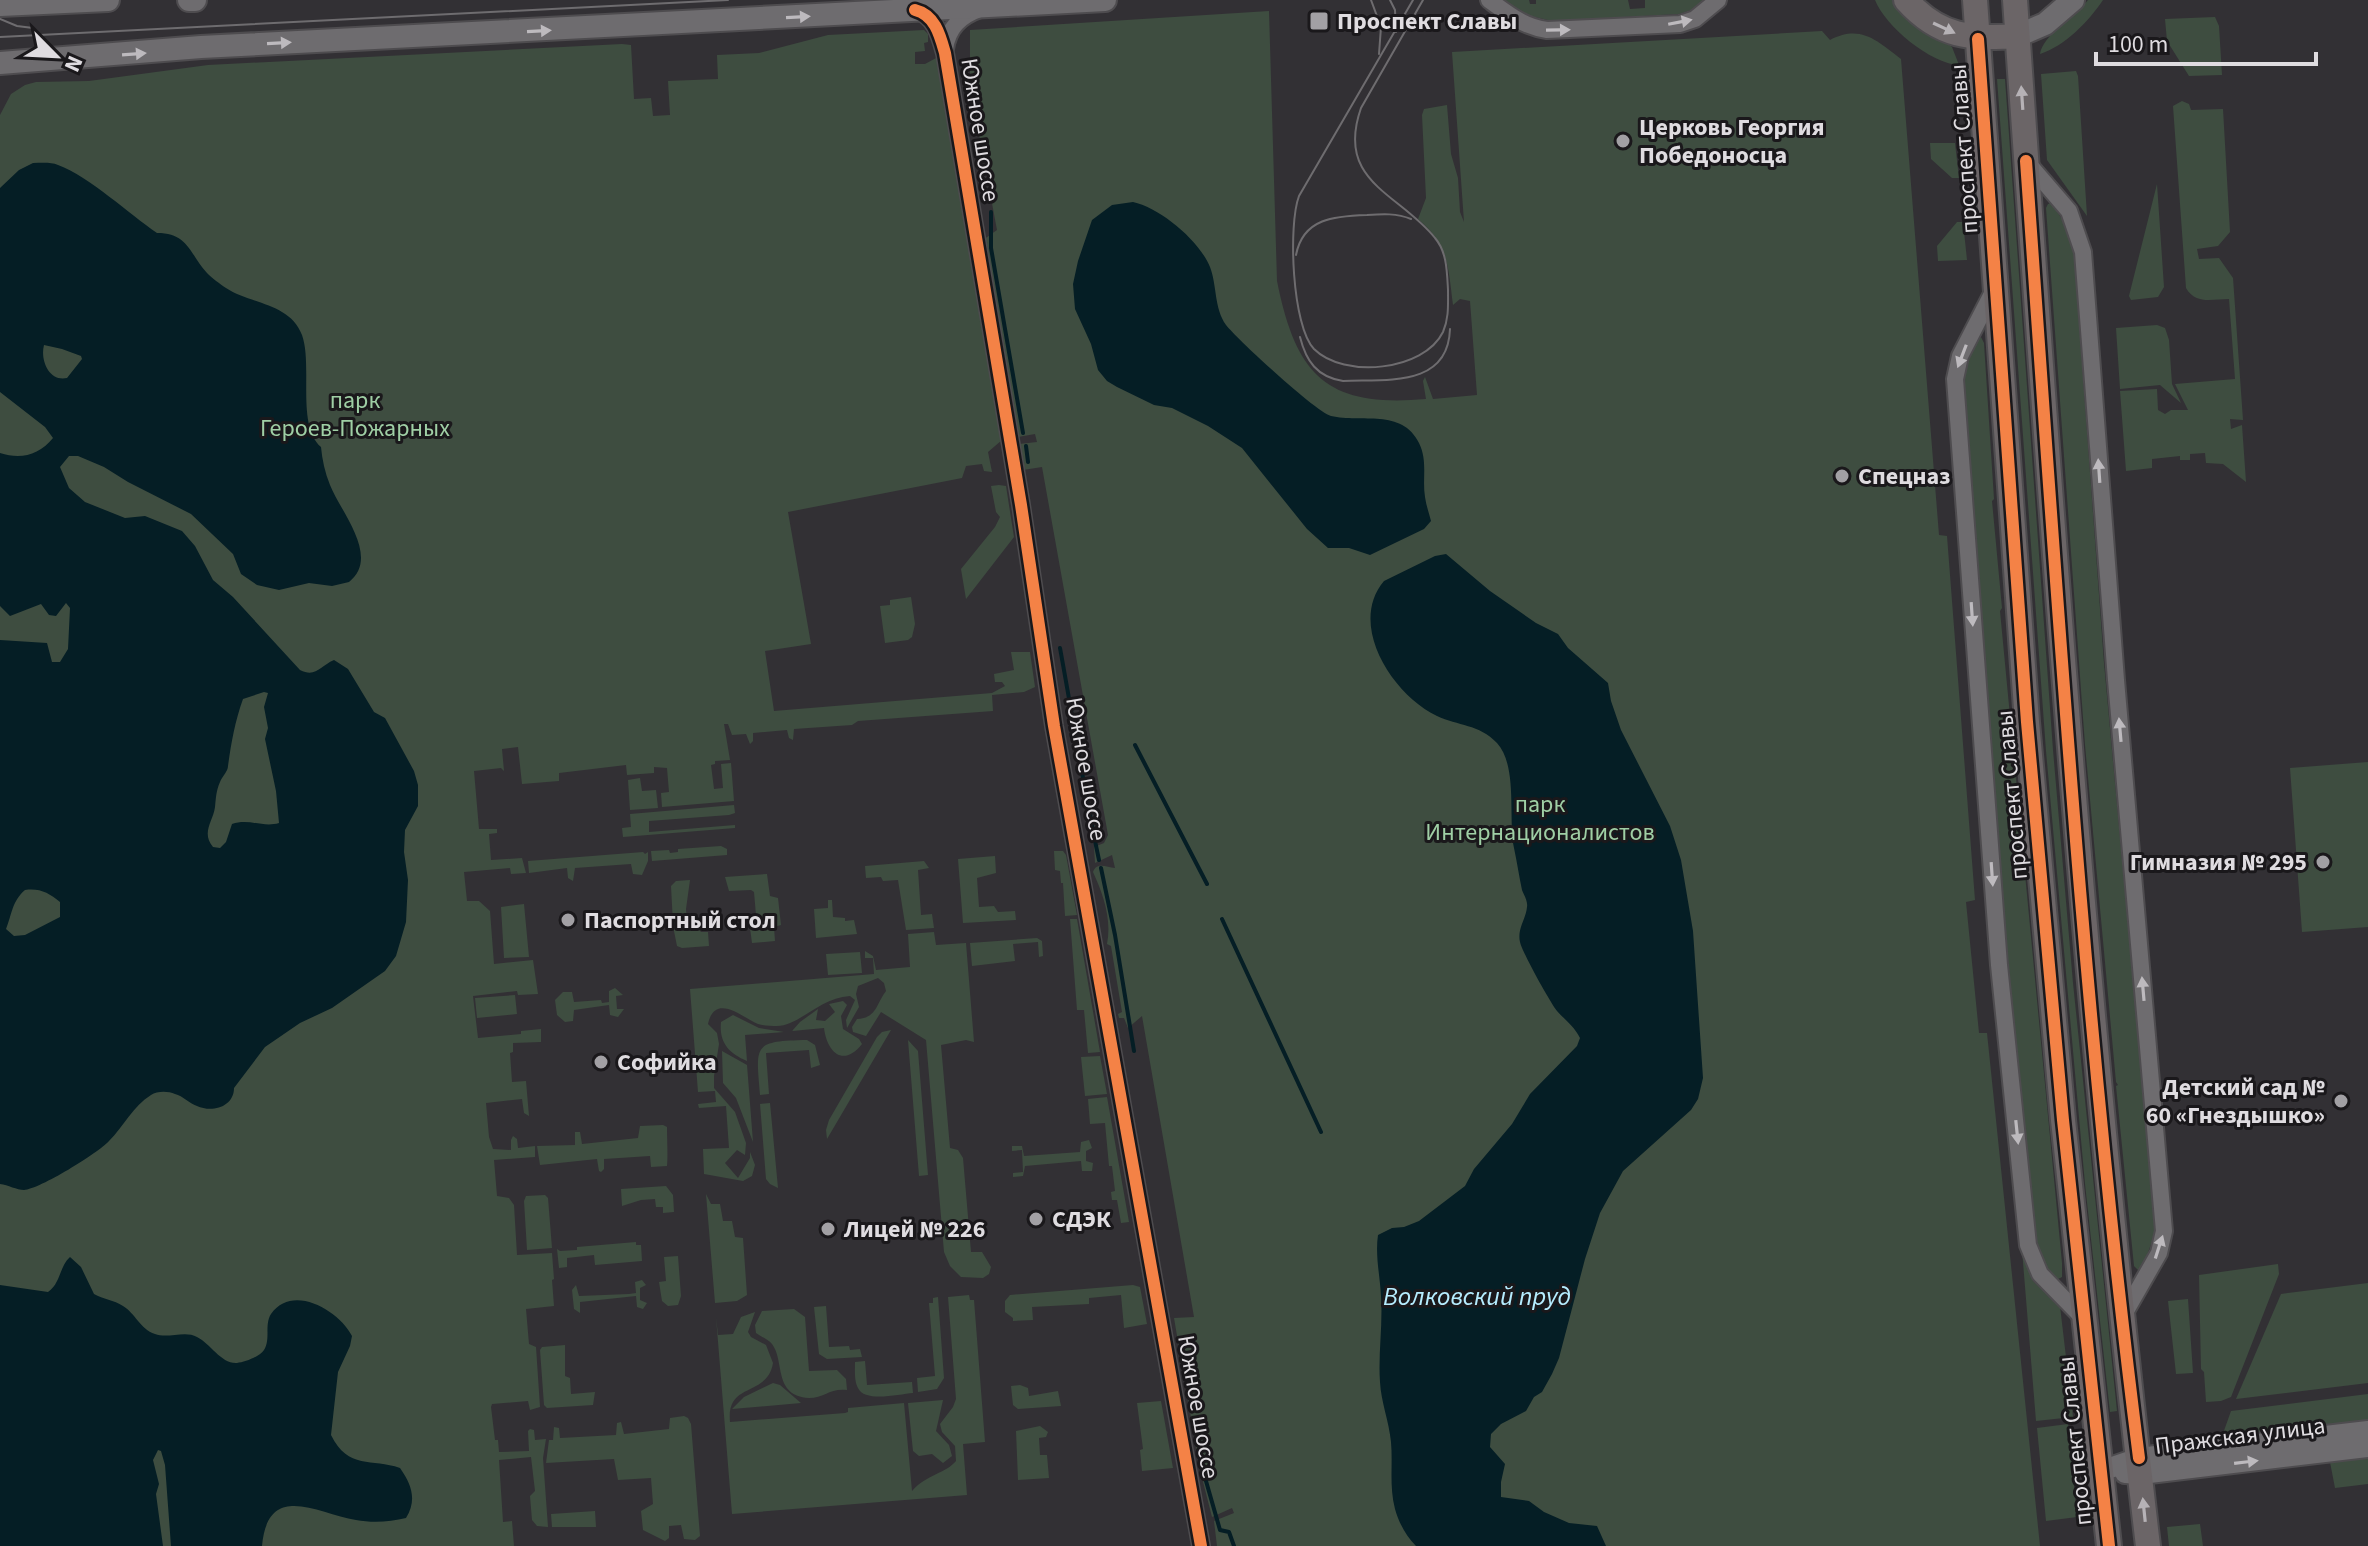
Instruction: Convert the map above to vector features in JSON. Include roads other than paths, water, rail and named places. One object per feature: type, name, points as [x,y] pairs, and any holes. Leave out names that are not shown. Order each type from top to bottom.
[{"type":"main road","points":[[0,5],[108,0]]},
{"type":"main road","points":[[189,0],[195,0]]},
{"type":"main road","points":[[0,63],[201,47],[1105,0]]},
{"type":"main road","points":[[1906,0],[1928,20],[1944,29],[1978,39],[2017,36],[2045,24],[2073,0]]},
{"type":"main road","name":"проспект Славы","points":[[1975,0],[2028,737],[2083,1318],[2109,1546]]},
{"type":"main road","points":[[2015,0],[2065,714],[2148,1546]]},
{"type":"street","points":[[1489,0],[1520,22],[1547,30],[1680,24],[1695,19],[1718,0]]},
{"type":"street","name":"Южное шоссе","points":[[945,51],[947,39],[956,23],[968,14],[991,6]]},
{"type":"street","name":"Южное шоссе","points":[[915,10],[926,14],[933,22],[945,51],[1021,505],[1054,726],[1201,1546]]},
{"type":"street","points":[[2026,161],[2069,211],[2083,252],[2113,649],[2164,1231],[2159,1253],[2123,1316]]},
{"type":"street","points":[[1996,286],[1960,356],[1955,379],[1998,949],[2028,1245],[2040,1274],[2083,1318]]},
{"type":"street","name":"Пражская улица","points":[[2101,1471],[2368,1431]]},
{"type":"street","name":"Пражская улица","points":[[2140,1466],[2368,1447]]},
{"type":"water","points":[[33,163],[46,163],[70,171],[157,233],[168,234],[182,241],[207,273],[224,286],[279,310],[296,324],[305,348],[309,425],[321,447],[330,485],[360,547],[358,572],[349,582],[332,586],[309,583],[279,590],[257,585],[241,574],[233,554],[191,514],[78,456],[69,456],[60,467],[69,488],[85,502],[125,518],[145,516],[182,531],[195,546],[213,580],[233,597],[300,670],[314,672],[334,660],[348,669],[374,712],[385,718],[414,771],[418,785],[418,806],[405,830],[408,880],[406,922],[396,956],[385,971],[332,1008],[300,1023],[265,1047],[234,1088],[226,1104],[209,1109],[172,1093],[153,1094],[139,1105],[103,1147],[55,1177],[24,1190],[0,1184],[0,640],[47,643],[52,662],[60,662],[68,649],[70,608],[66,603],[56,616],[49,615],[41,604],[10,616],[0,606],[0,453],[15,456],[29,454],[53,438],[45,427],[0,392],[0,188],[19,170]],"holes":[[[44,345],[62,349],[82,359],[67,378],[55,377],[47,369]],[[268,693],[264,707],[268,728],[265,739],[279,823],[232,824],[226,842],[220,848],[213,847],[208,837],[209,827],[216,794],[228,768],[243,699]],[[25,890],[48,894],[60,902],[60,917],[25,935],[14,936],[6,929]]]},
{"type":"water","points":[[1133,202],[1166,218],[1197,246],[1210,267],[1219,311],[1226,325],[1294,389],[1331,416],[1392,421],[1412,432],[1423,456],[1425,497],[1431,521],[1424,529],[1370,555],[1349,548],[1328,548],[1307,529],[1242,448],[1172,408],[1154,405],[1107,381],[1098,370],[1091,344],[1075,309],[1073,284],[1092,220],[1112,205]]},
{"type":"water","name":"Волковский пруд","points":[[1446,554],[1490,591],[1536,623],[1558,634],[1568,648],[1608,683],[1621,730],[1670,826],[1681,860],[1693,931],[1703,1078],[1698,1099],[1691,1110],[1623,1171],[1600,1213],[1552,1374],[1526,1411],[1501,1424],[1491,1434],[1490,1447],[1505,1464],[1501,1497],[1529,1501],[1544,1512],[1569,1523],[1597,1526],[1606,1546],[1416,1546],[1401,1524],[1393,1500],[1391,1442],[1380,1382],[1378,1235],[1419,1221],[1465,1186],[1474,1169],[1512,1124],[1530,1094],[1577,1046],[1580,1038],[1553,1006],[1520,942],[1527,905],[1512,836],[1510,778],[1504,753],[1483,732],[1437,716],[1405,692],[1391,676],[1373,638],[1370,618],[1374,599],[1384,581],[1435,556]]},
{"type":"water","points":[[70,1257],[81,1267],[94,1294],[123,1306],[150,1332],[192,1335],[231,1362],[248,1360],[264,1350],[269,1318],[280,1305],[303,1301],[315,1304],[337,1318],[352,1336],[338,1372],[331,1435],[345,1454],[353,1458],[400,1468],[412,1493],[406,1518],[368,1522],[311,1508],[284,1507],[274,1513],[266,1526],[262,1546],[171,1546],[165,1465],[158,1450],[153,1460],[159,1484],[156,1494],[163,1546],[0,1546],[0,1285],[48,1292]]},
{"type":"waterway","points":[[991,212],[991,248],[1023,433]]},
{"type":"waterway","points":[[1026,446],[1028,462]]},
{"type":"waterway","points":[[1060,648],[1099,860]]},
{"type":"waterway","points":[[1135,745],[1207,884]]},
{"type":"waterway","points":[[1101,868],[1134,1051]]},
{"type":"waterway","points":[[1222,919],[1321,1132]]},
{"type":"waterway","points":[[1197,1431],[1204,1474],[1220,1530],[1229,1532],[1234,1546]]},
{"type":"tram line","points":[[0,37],[728,0]]},
{"type":"tram line","points":[[1371,0],[1381,27],[1379,54]]},
{"type":"tram line","points":[[1390,0],[1395,10],[1396,32]]},
{"type":"tram line","points":[[1413,0],[1299,196],[1296,210],[1294,275],[1301,319],[1314,349],[1344,364],[1363,367],[1402,362],[1433,345],[1446,322],[1447,269],[1439,244],[1363,170],[1355,133],[1361,108],[1423,0]]},
{"type":"tram line","points":[[0,19],[33,28]]},
{"type":"tram line","points":[[1296,255],[1306,233],[1313,226],[1332,218],[1378,214],[1411,219]]},
{"type":"tram line","points":[[1300,337],[1309,360],[1326,376],[1343,381],[1378,380],[1427,371],[1447,348],[1450,329]]},
{"type":"place","name":"Проспект Славы","points":[[1319,21]]},
{"type":"place","name":"Церковь Георгия Победоносца","points":[[1623,141]]},
{"type":"place","name":"Спецназ","points":[[1842,476]]},
{"type":"place","name":"Гимназия № 295","points":[[2323,862]]},
{"type":"place","name":"Паспортный стол","points":[[568,920]]},
{"type":"place","name":"Софийка","points":[[601,1062]]},
{"type":"place","name":"Детский сад № 60 «Гнездышко»","points":[[2341,1101]]},
{"type":"place","name":"СДЭК","points":[[1036,1219]]},
{"type":"place","name":"Лицей № 226","points":[[828,1229]]},
{"type":"park label","name":"парк Героев-Пожарных","points":[[355,414]]},
{"type":"park label","name":"парк Интернационалистов","points":[[1540,818]]}]
